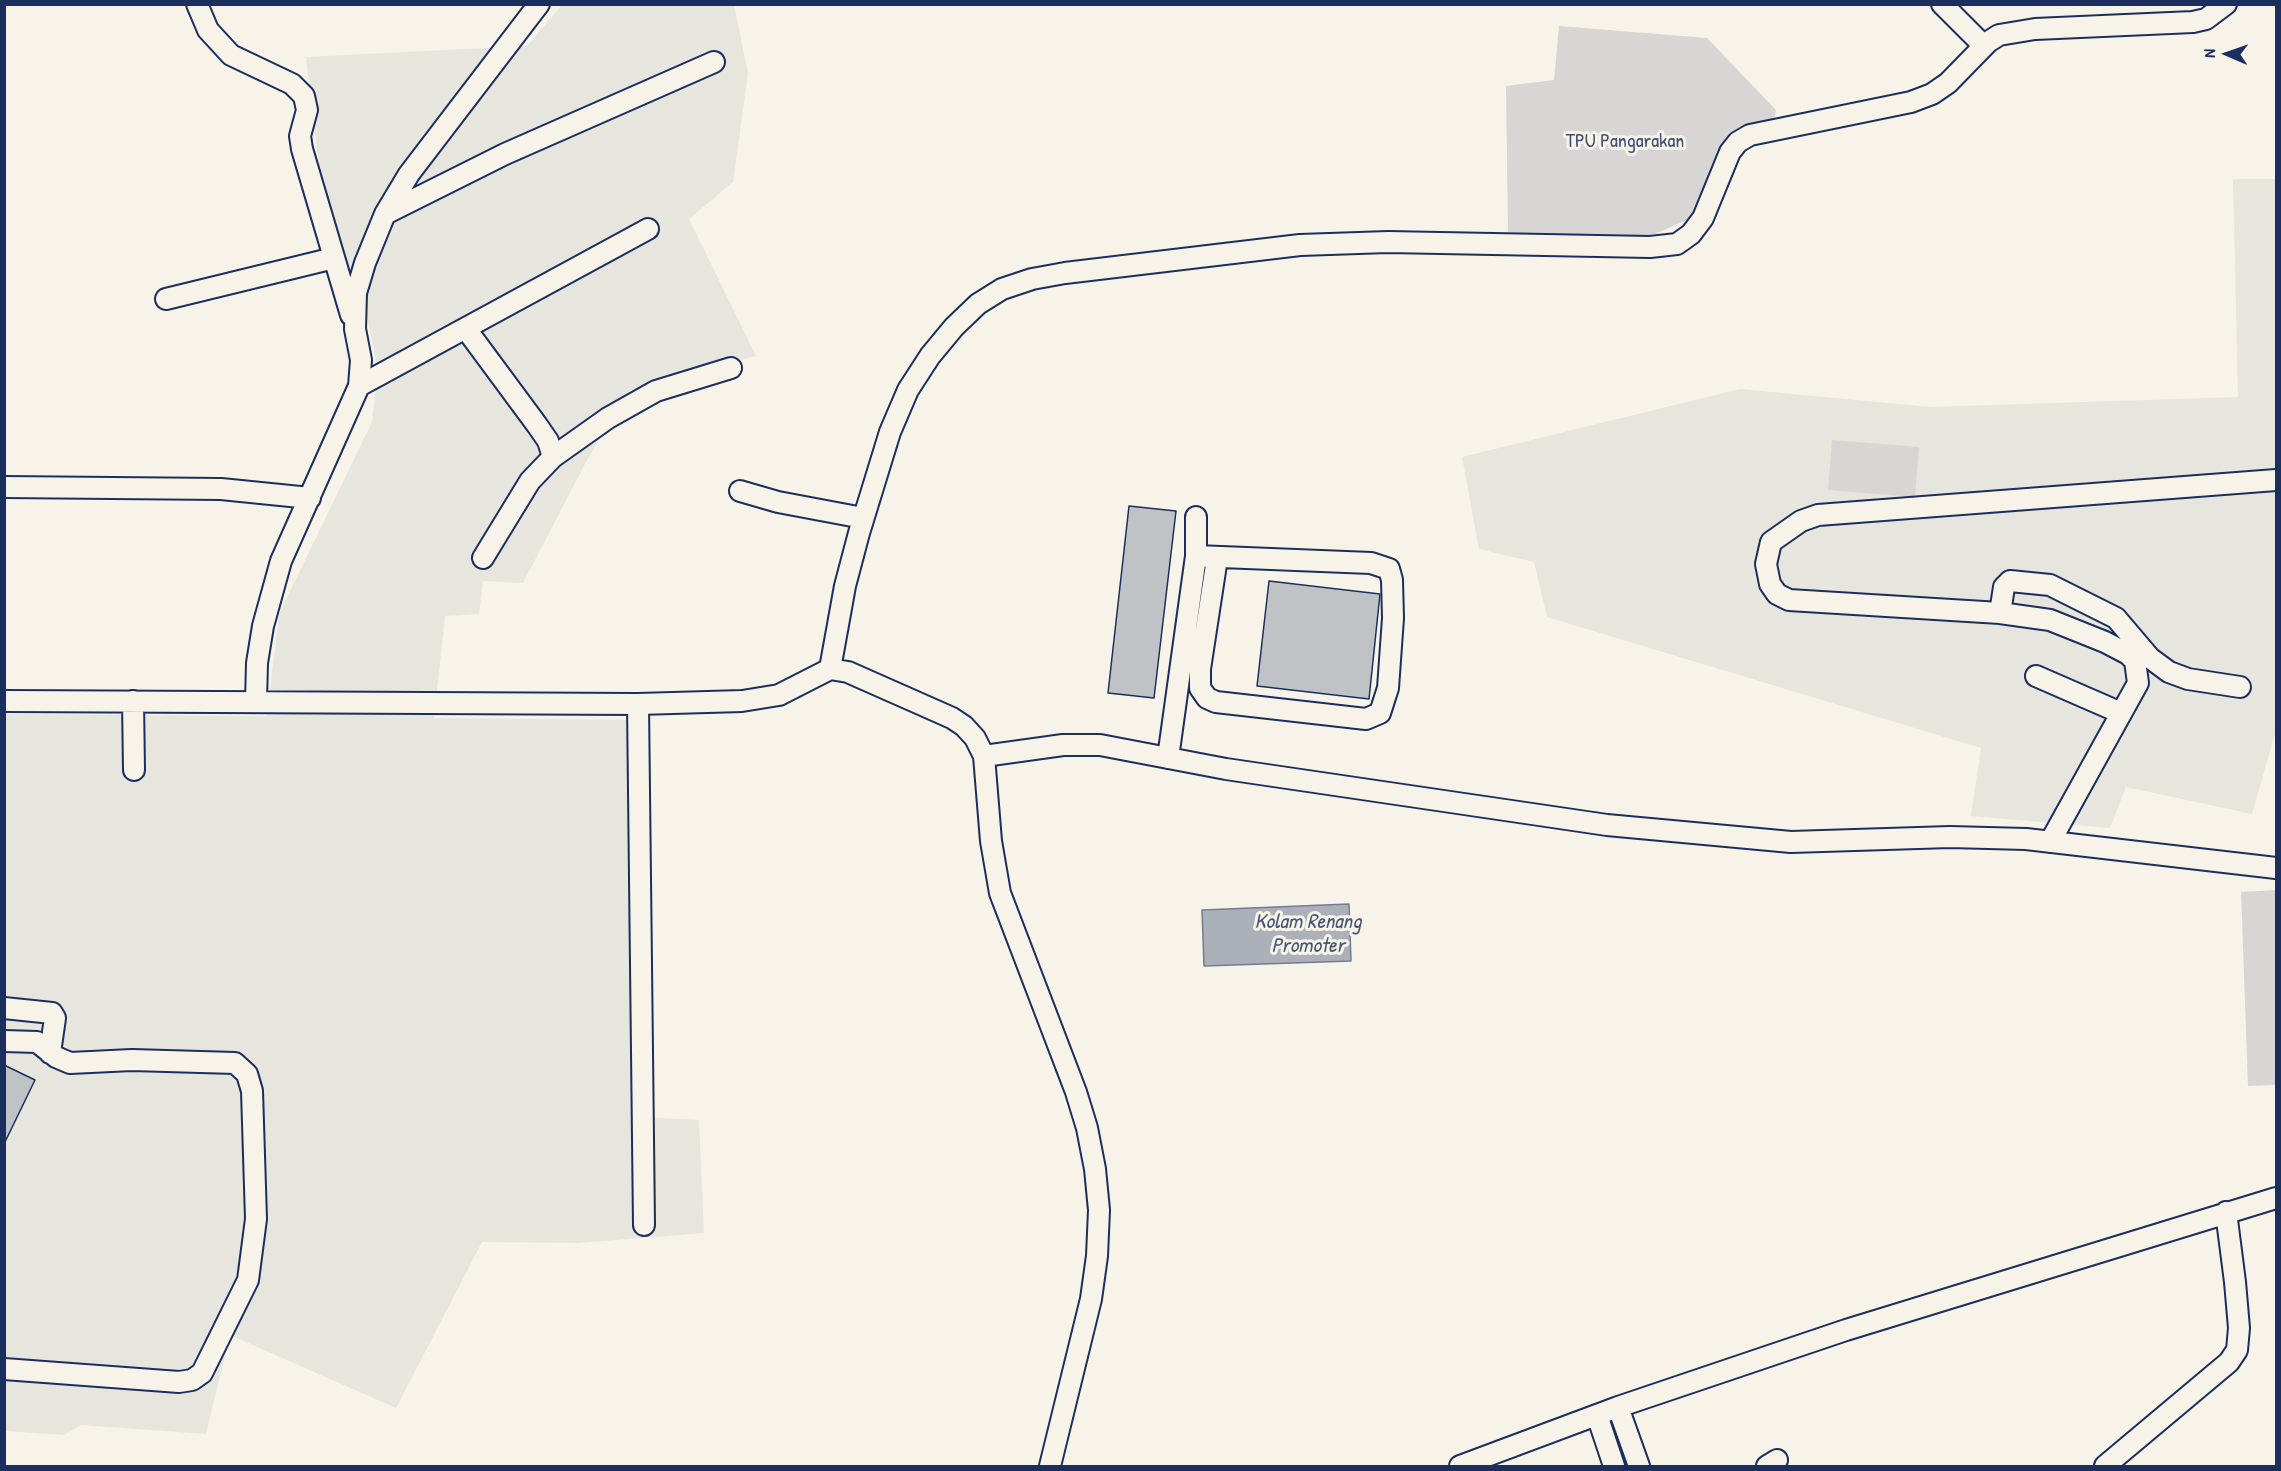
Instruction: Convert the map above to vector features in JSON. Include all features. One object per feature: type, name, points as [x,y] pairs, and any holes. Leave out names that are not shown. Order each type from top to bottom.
[{"type":"street","points":[[197,4],[208,30],[231,55],[292,84],[304,96],[307,110],[300,136],[302,149],[355,329],[361,360],[359,386],[281,561],[271,593],[259,653],[256,701]]},
{"type":"street","points":[[355,329],[356,293],[365,263],[385,214],[409,174],[539,4]]},
{"type":"street","points":[[1942,4],[1963,28],[1984,46]]},
{"type":"street","points":[[830,669],[845,586],[863,518],[890,432],[908,390],[930,356],[954,327],[978,304],[1002,289],[1032,279],[1065,273],[1300,246],[1388,242],[1650,247],[1677,244],[1691,234],[1703,218],[1730,152],[1738,142],[1758,133],[1911,102],[1932,94],[1948,83],[1984,46],[1999,35],[2014,32],[2193,22],[2206,19],[2226,4]]},
{"type":"street","points":[[385,214],[506,154],[714,62]]},
{"type":"street","points":[[359,386],[648,229]]},
{"type":"street","points":[[166,299],[334,258]]},
{"type":"street","points":[[466,329],[548,441],[553,457]]},
{"type":"street","points":[[483,558],[530,481],[553,457],[608,417],[656,392],[731,368]]},
{"type":"street","points":[[2050,842],[2138,682],[2135,661],[2128,654],[2105,642],[2050,620],[2000,613],[1789,600],[1777,594],[1770,584],[1766,564],[1771,542],[1801,521],[1818,515],[2277,480]]},
{"type":"street","points":[[4,487],[221,489],[310,498]]},
{"type":"street","points":[[740,491],[778,502],[863,518]]},
{"type":"street","points":[[1168,758],[1196,556],[1196,517]]},
{"type":"street","points":[[1196,556],[1371,563],[1389,569],[1392,580],[1393,618],[1388,688],[1380,712],[1366,719],[1216,702],[1207,698],[1200,688],[1200,669],[1217,558]]},
{"type":"street","points":[[2000,613],[2004,587],[2010,581],[2050,585],[2116,618],[2150,658],[2169,672],[2188,679],[2240,687]]},
{"type":"street","points":[[2050,585],[2050,620]]},
{"type":"street","points":[[4,700],[638,704],[761,699],[779,695],[830,669],[848,672],[951,718],[975,738],[984,756],[991,841],[1000,893],[1076,1092],[1087,1128],[1098,1200],[1097,1256],[1091,1299],[1050,1467]]},
{"type":"street","points":[[2036,676],[2121,713]]},
{"type":"street","points":[[133,701],[134,770]]},
{"type":"street","points":[[638,704],[644,1225]]},
{"type":"street","points":[[984,756],[1080,744],[1560,820],[1738,839],[1791,842],[1950,837],[2050,842],[2277,868]]},
{"type":"street","points":[[4,1008],[51,1013],[55,1018],[50,1053]]},
{"type":"street","points":[[4,1041],[38,1042],[50,1053],[70,1063],[132,1060],[235,1063],[247,1074],[252,1091],[256,1219],[248,1280],[202,1373],[192,1380],[179,1382],[4,1369]]},
{"type":"street","points":[[1460,1467],[1618,1407],[1846,1330],[2277,1198]]},
{"type":"street","points":[[2105,1467],[2229,1362],[2237,1350],[2239,1329],[2226,1212]]},
{"type":"street","points":[[1618,1407],[1639,1467]]},
{"type":"street","points":[[1597,1415],[1614,1467]]},
{"type":"shaded area","points":[[562,5],[734,5],[748,73],[733,182],[689,219],[756,356],[695,371],[620,405],[586,462],[523,583],[483,581],[479,614],[445,616],[434,718],[640,720],[641,1117],[699,1120],[704,1233],[578,1243],[482,1242],[396,1408],[230,1335],[206,1434],[81,1425],[64,1435],[5,1431],[4,714],[267,716],[279,614],[372,422],[378,371],[365,305],[327,233],[306,57],[527,46]]},
{"type":"shaded area","points":[[2233,179],[2276,179],[2276,730],[2252,814],[2126,787],[2110,828],[1971,816],[1981,748],[1547,617],[1534,562],[1479,549],[1462,457],[1740,389],[1930,407],[2238,397]]},
{"type":"green space","name":"TPU Pangarakan","points":[[1559,26],[1707,38],[1776,110],[1774,120],[1743,138],[1705,212],[1655,234],[1618,241],[1585,244],[1508,232],[1506,86],[1554,80]]},
{"type":"green space","points":[[1832,440],[1919,447],[1915,497],[1828,490]]},
{"type":"green space","points":[[2276,890],[2276,1085],[2248,1086],[2241,892]]},
{"type":"water","name":"Kolam Renang Promoter","points":[[1349,904],[1351,961],[1204,966],[1202,910]]},
{"type":"building","points":[[1129,506],[1176,511],[1154,698],[1108,693]]},
{"type":"building","points":[[1269,581],[1380,594],[1369,699],[1257,686]]},
{"type":"building","points":[[4,1065],[35,1080],[4,1144]]}]
